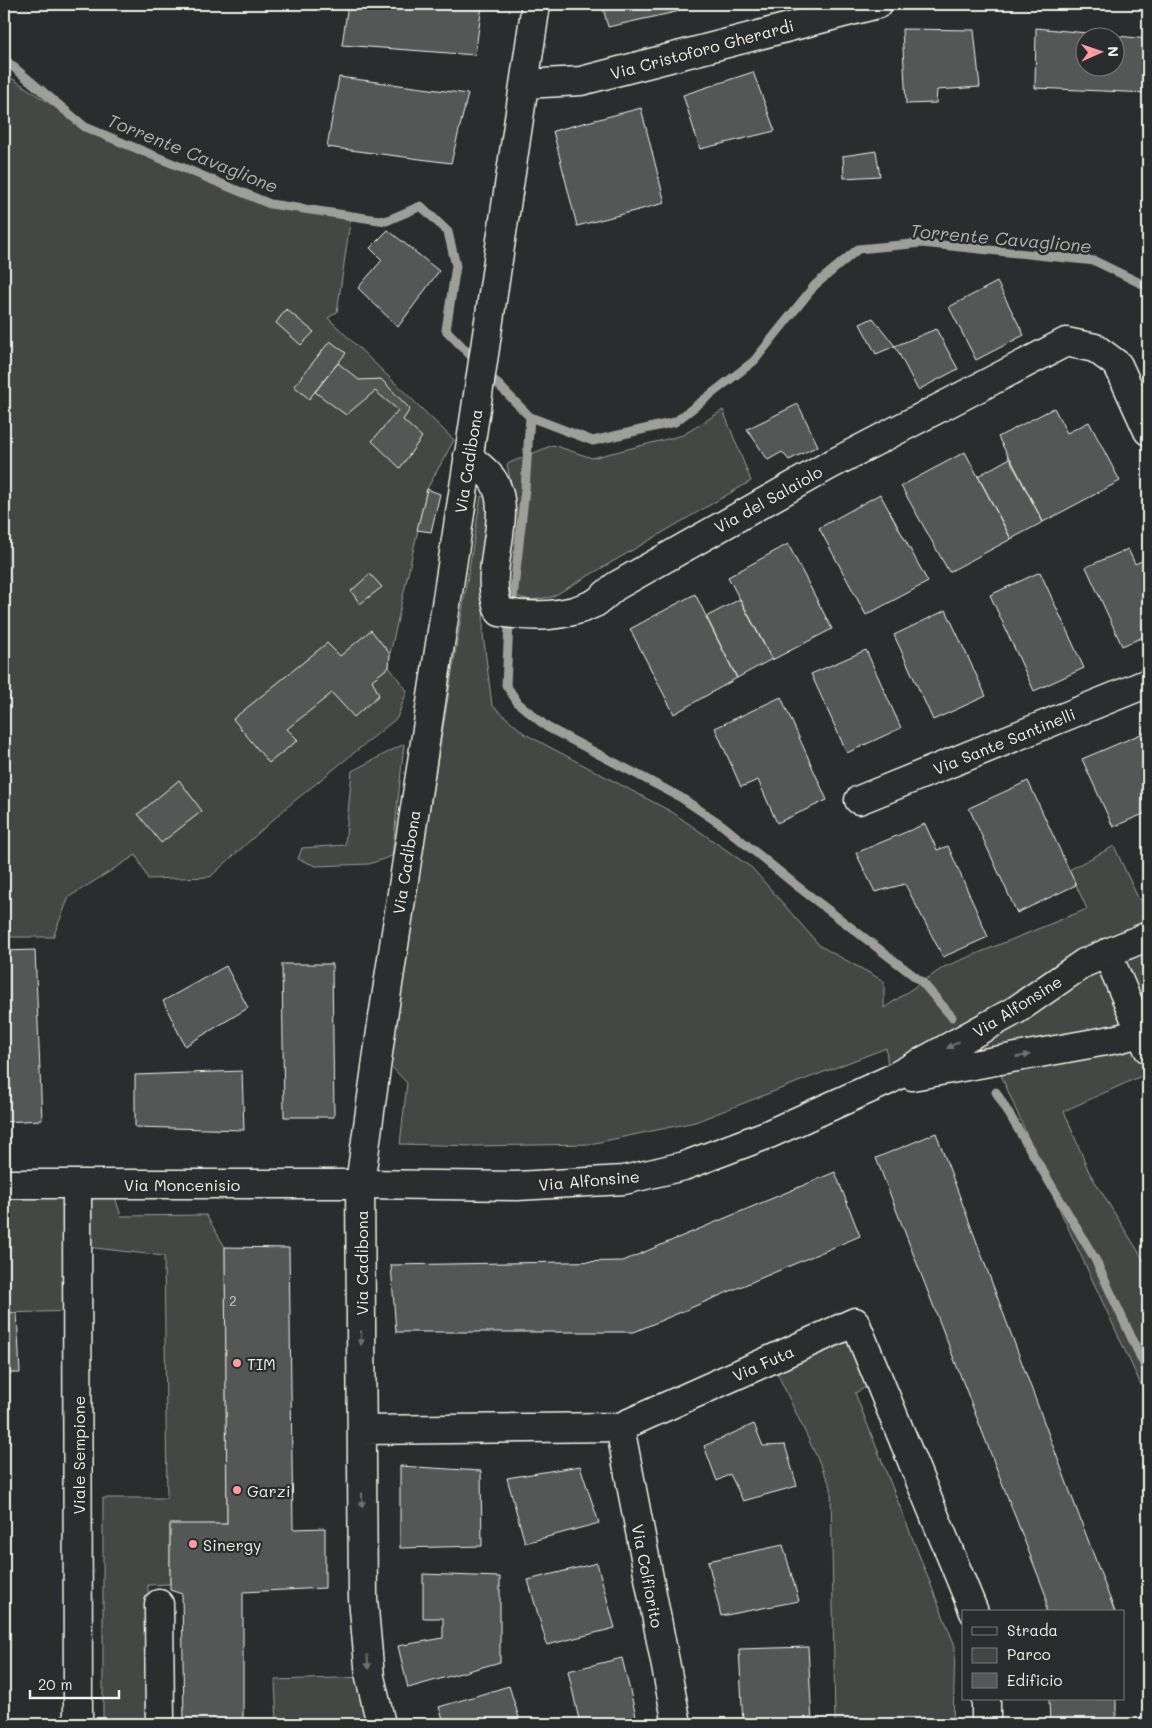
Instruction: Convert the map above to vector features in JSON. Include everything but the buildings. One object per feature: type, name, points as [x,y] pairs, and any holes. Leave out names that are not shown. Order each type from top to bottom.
[{"type":"street","name":"Via Cadibona","points":[[381,1724],[370,1677],[363,1598],[360,1184],[382,1024],[536,4]]},
{"type":"street","name":"Via Cristoforo Gherardi","points":[[524,84],[581,80],[878,4]]},
{"type":"street","name":"Via del Salaiolo","points":[[468,456],[492,480],[498,491],[500,504],[493,580],[494,600],[500,612],[534,616],[569,612],[596,602],[616,586],[820,470],[1066,342],[1095,348],[1118,365],[1148,431]]},
{"type":"street","name":"Via Sante Santinelli","points":[[859,800],[1148,683]]},
{"type":"street","name":"Via Alfonsine","points":[[360,1184],[517,1186],[624,1180],[692,1163],[769,1134],[889,1080],[1016,1010],[1084,963],[1148,936]]},
{"type":"street","points":[[1107,953],[1146,1038]]},
{"type":"street","name":"Via Alfonsine","points":[[889,1080],[1146,1038]]},
{"type":"street","name":"Via Moncenisio","points":[[4,1184],[360,1184]]},
{"type":"street","name":"Viale Sempione","points":[[77,1185],[78,1724]]},
{"type":"street","name":"Via Futa","points":[[362,1430],[620,1428],[855,1322],[973,1610]]},
{"type":"street","name":"Via Colfiorito","points":[[620,1428],[677,1724]]},
{"type":"street","points":[[158,1604],[160,1724]]},
{"type":"street","points":[[986,1700],[986,1724]]},
{"type":"green space","points":[[4,73],[85,127],[270,204],[351,216],[337,312],[328,318],[454,440],[427,489],[390,654],[389,667],[407,691],[397,718],[287,807],[210,877],[148,879],[136,855],[69,897],[53,937],[4,937]]},
{"type":"green space","points":[[723,410],[751,481],[552,597],[531,600],[510,595],[506,579],[511,484],[507,464],[553,445],[592,458],[683,435]]},
{"type":"green space","points":[[481,496],[487,497],[491,508],[484,584],[483,634],[492,705],[525,734],[672,812],[752,868],[820,946],[884,981],[884,1008],[944,967],[1087,909],[1069,870],[1114,846],[1139,900],[1148,896],[1148,1073],[1064,1111],[1089,1172],[1148,1267],[1148,1400],[1051,1191],[995,1061],[889,1080],[886,1048],[695,1122],[590,1144],[475,1146],[400,1144],[407,1083],[388,1063]]},
{"type":"green space","points":[[404,744],[392,856],[369,864],[316,866],[298,859],[302,848],[345,845],[352,771]]},
{"type":"green space","points":[[111,1184],[121,1216],[206,1215],[225,1247],[227,1524],[170,1525],[170,1584],[148,1585],[149,1724],[103,1724],[103,1498],[167,1498],[164,1256],[78,1246],[77,1311],[4,1313],[4,1185]]},
{"type":"green space","points":[[855,1322],[879,1380],[855,1393],[955,1646],[953,1724],[835,1724],[831,1487],[771,1360]]},
{"type":"green space","points":[[370,1677],[381,1724],[277,1724],[275,1680]]},
{"type":"waterway","name":"Torrente Cavaglione","points":[[4,59],[85,127],[270,204],[386,221],[421,206],[448,232],[456,266],[446,330],[477,362]]},
{"type":"waterway","name":"Torrente Cavaglione","points":[[486,372],[530,417],[593,441],[675,422],[754,361],[815,285],[858,249],[922,243],[1095,261],[1148,287]]},
{"type":"waterway","points":[[513,598],[525,489],[530,417]]},
{"type":"waterway","points":[[509,624],[506,685],[518,703],[547,727],[680,797],[722,825],[797,886],[922,982],[952,1017]]},
{"type":"waterway","points":[[996,1092],[1095,1259],[1148,1373]]},
{"type":"place","name":"TIM","points":[[237,1363]]},
{"type":"place","name":"Garzi","points":[[237,1490]]},
{"type":"place","name":"Sinergy","points":[[193,1544]]}]
